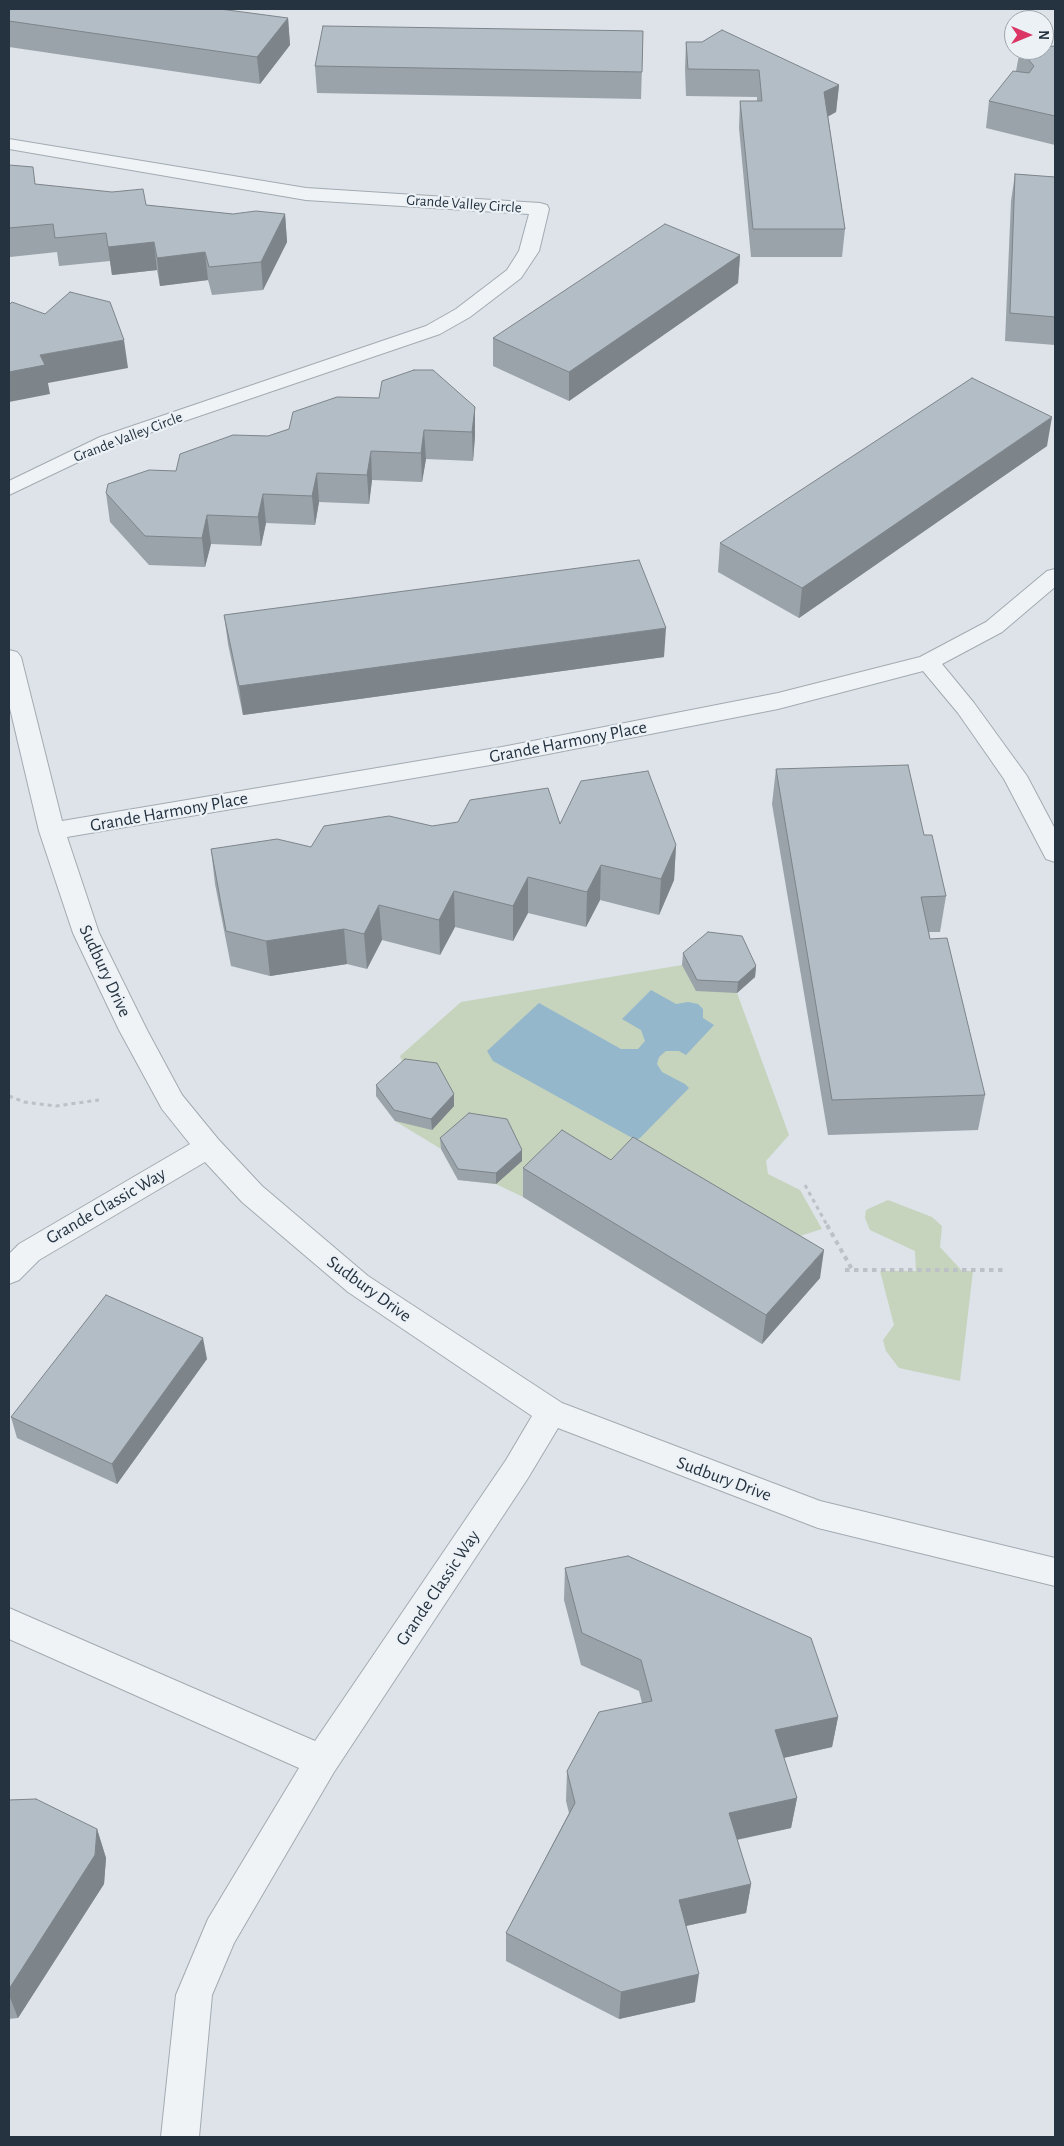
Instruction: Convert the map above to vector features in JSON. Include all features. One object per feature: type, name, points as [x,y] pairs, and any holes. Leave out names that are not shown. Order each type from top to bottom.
[{"type":"street","name":"Grande Valley Circle","points":[[9,144],[306,194],[540,209],[530,251],[514,274],[463,313],[433,330],[107,441],[9,489]]},
{"type":"street","name":"Grande Harmony Place","points":[[52,831],[508,754],[778,701],[928,662],[994,627],[1055,576]]},
{"type":"street","name":"Sudbury Drive","points":[[9,657],[52,831],[86,933],[133,1030],[172,1102],[208,1147],[252,1194],[358,1284],[551,1412],[818,1514],[1055,1572]]},
{"type":"street","points":[[928,662],[966,708],[1015,776],[1050,840],[1055,854]]},
{"type":"street","name":"Grande Classic Way","points":[[9,1272],[29,1252],[208,1147]]},
{"type":"street","name":"Grande Classic Way","points":[[180,2137],[194,1995],[221,1931],[322,1762],[507,1485],[551,1412]]},
{"type":"street","points":[[9,1623],[322,1762]]},
{"type":"path","points":[[9,1096],[24,1102],[56,1106],[99,1100]]},
{"type":"path","points":[[805,1185],[853,1271]]},
{"type":"path","points":[[845,1270],[1006,1270]]},
{"type":"green space","points":[[707,944],[741,947],[755,977],[737,993],[789,1135],[766,1161],[768,1174],[800,1190],[822,1229],[768,1246],[777,1326],[762,1344],[523,1197],[496,1184],[458,1180],[441,1149],[395,1121],[376,1096],[406,1071],[400,1056],[461,1002],[682,965]]},
{"type":"green space","points":[[888,1200],[932,1217],[942,1226],[940,1247],[962,1271],[973,1271],[960,1381],[899,1368],[886,1351],[883,1340],[894,1325],[880,1271],[916,1271],[915,1251],[870,1230],[865,1218],[866,1210]]},
{"type":"water","points":[[651,990],[676,1004],[688,1002],[698,1004],[703,1009],[703,1018],[714,1025],[686,1055],[679,1051],[666,1051],[659,1057],[657,1064],[662,1072],[689,1088],[636,1140],[493,1061],[487,1051],[539,1003],[621,1049],[638,1049],[645,1041],[641,1030],[622,1019]]},
{"type":"building","points":[[9,9],[220,9],[288,18],[257,57],[9,21]]},
{"type":"building","points":[[323,26],[643,31],[642,72],[315,66]]},
{"type":"building","points":[[722,30],[839,85],[824,92],[845,229],[753,229],[740,101],[762,101],[759,70],[688,69],[686,42],[702,42]]},
{"type":"building","points":[[1054,46],[1055,116],[989,101],[1013,71],[1029,73],[1034,66],[1029,60],[1054,60]]},
{"type":"building","points":[[9,165],[33,167],[35,184],[112,192],[143,189],[146,205],[233,214],[256,211],[285,214],[261,262],[209,267],[205,252],[157,258],[154,242],[108,247],[106,233],[55,238],[53,224],[9,228]]},
{"type":"building","points":[[1015,174],[1055,177],[1055,317],[1010,313]]},
{"type":"building","points":[[665,224],[740,255],[569,372],[493,338]]},
{"type":"building","points":[[70,292],[110,302],[124,340],[40,355],[45,365],[9,372],[9,305],[12,302],[45,314]]},
{"type":"building","points":[[414,370],[433,370],[475,407],[472,432],[424,430],[421,453],[371,451],[367,475],[317,473],[312,496],[263,494],[258,517],[207,515],[202,538],[145,536],[106,493],[108,484],[149,470],[176,471],[180,454],[233,435],[268,436],[289,429],[293,412],[337,397],[379,398],[382,381]]},
{"type":"building","points":[[972,378],[1052,417],[802,588],[720,543]]},
{"type":"building","points":[[639,560],[666,628],[239,686],[224,615]]},
{"type":"building","points":[[908,765],[924,835],[932,835],[946,896],[921,897],[930,939],[947,938],[985,1095],[832,1100],[776,769]]},
{"type":"building","points":[[648,771],[676,845],[661,879],[601,865],[587,892],[528,877],[513,906],[454,891],[439,920],[379,905],[364,934],[344,929],[266,941],[226,931],[211,849],[277,839],[311,847],[324,826],[389,816],[432,826],[458,822],[470,800],[548,788],[560,824],[581,781]]},
{"type":"building","points":[[708,932],[742,936],[756,966],[738,982],[697,980],[683,953]]},
{"type":"building","points":[[405,1059],[437,1063],[454,1094],[431,1119],[394,1110],[376,1085]]},
{"type":"building","points":[[469,1113],[507,1119],[522,1150],[496,1173],[458,1169],[440,1138]]},
{"type":"building","points":[[562,1130],[611,1160],[633,1137],[824,1250],[766,1315],[523,1168]]},
{"type":"building","points":[[106,1295],[203,1338],[112,1464],[11,1417]]},
{"type":"building","points":[[628,1556],[811,1638],[838,1717],[775,1730],[797,1798],[729,1813],[751,1884],[679,1900],[699,1974],[621,1992],[506,1933],[575,1803],[567,1771],[599,1712],[652,1701],[641,1660],[582,1633],[565,1568]]},
{"type":"building","points":[[36,1799],[97,1829],[95,1855],[9,1989],[9,1800]]}]
